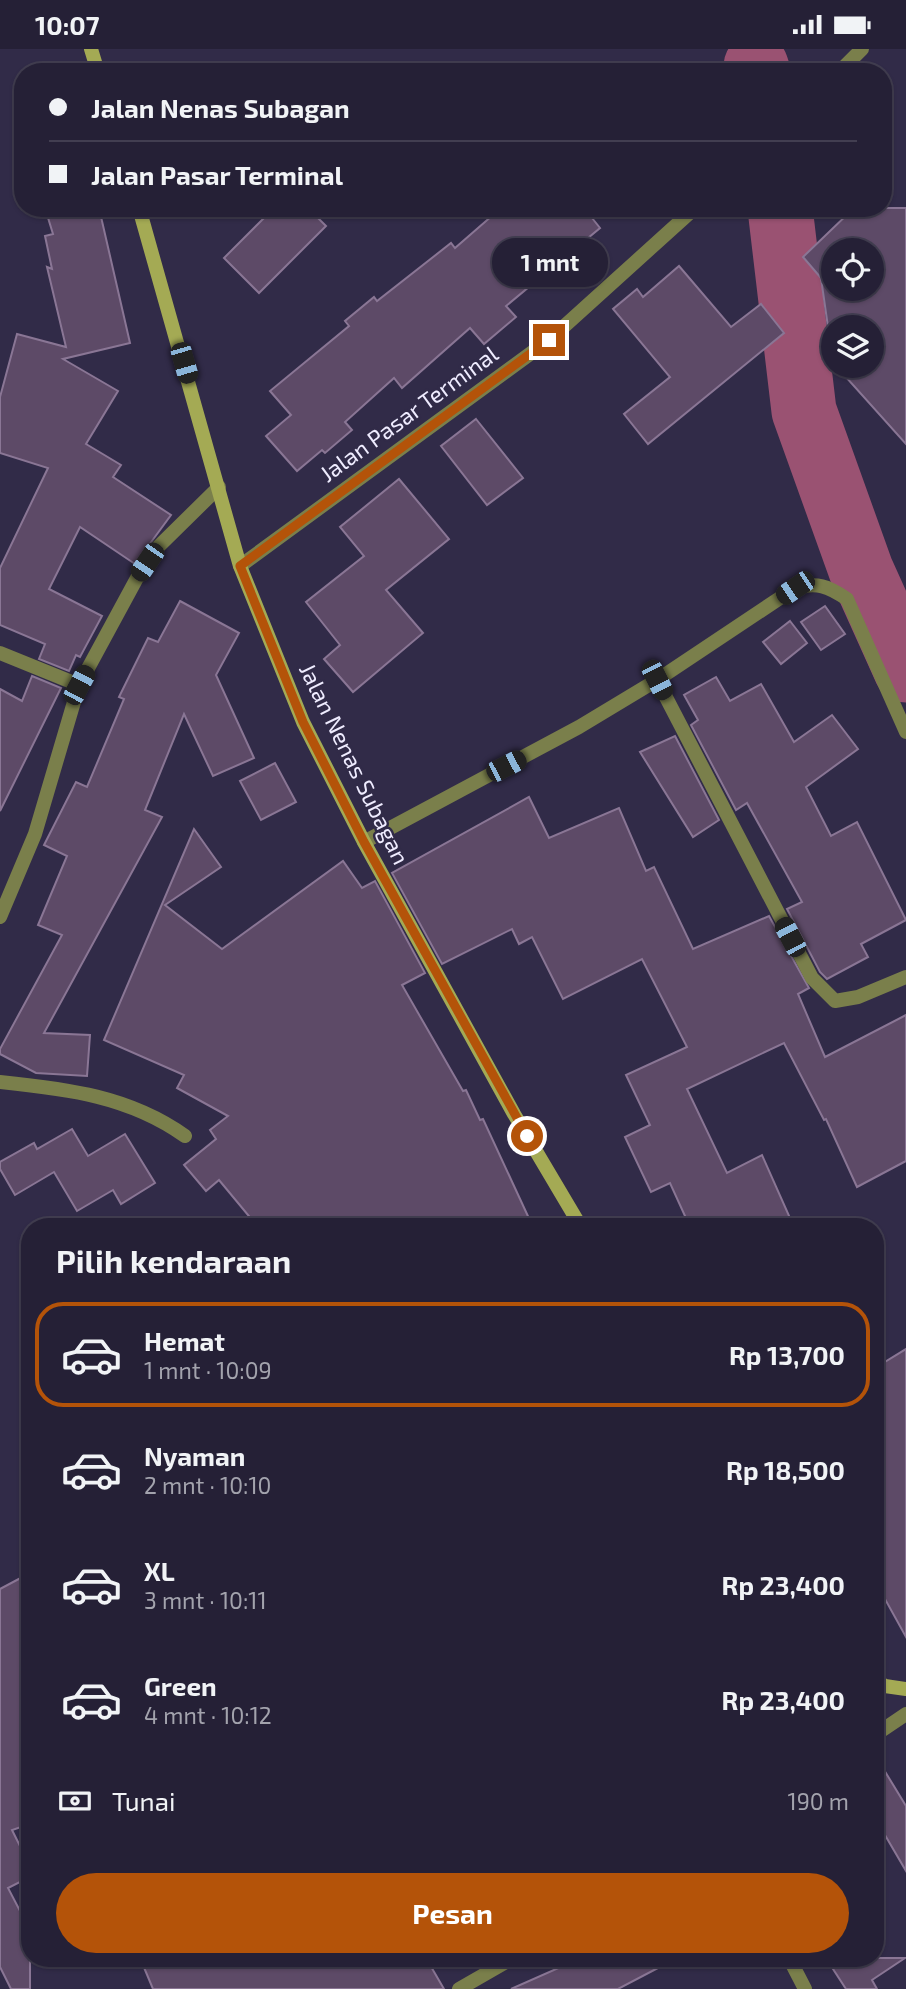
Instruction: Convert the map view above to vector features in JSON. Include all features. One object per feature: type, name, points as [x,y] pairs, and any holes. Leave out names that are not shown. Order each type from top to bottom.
[{"type":"main road","name":"Jalan Nenas Subagan","points":[[142,217],[240,566],[303,722],[364,842],[514,1114],[576,1218]]},
{"type":"main road","points":[[884,1684],[906,1689]]},
{"type":"street","points":[[848,63],[862,49]]},
{"type":"street","name":"Jalan Pasar Terminal","points":[[240,566],[549,340],[685,217]]},
{"type":"street","points":[[0,917],[35,834],[79,685],[151,557],[219,487]]},
{"type":"street","points":[[364,842],[579,727],[657,680],[795,588],[814,583],[830,587],[847,599],[906,732]]},
{"type":"street","points":[[0,653],[79,685]]},
{"type":"street","points":[[657,680],[779,916],[822,990],[835,1001],[858,997],[906,977]]},
{"type":"street","points":[[0,1082],[74,1090],[117,1100],[161,1119],[186,1136]]},
{"type":"street","points":[[884,1729],[906,1714]]},
{"type":"street","points":[[459,1989],[497,1967]]},
{"type":"street","points":[[793,1967],[804,1989]]},
{"type":"building","points":[[892,208],[906,208],[906,444],[847,378],[884,378],[884,315],[826,315],[824,301],[884,301],[884,238],[823,238],[845,217],[892,217]]},
{"type":"building","points":[[48,217],[101,217],[130,343],[63,359],[118,391],[86,444],[121,465],[113,477],[171,515],[135,564],[80,527],[49,589],[102,616],[80,657],[76,655],[69,671],[39,659],[45,644],[0,625],[0,568],[48,468],[0,453],[0,397],[17,334],[66,347],[47,267],[52,269],[45,236],[53,234]]},
{"type":"building","points":[[265,217],[317,217],[326,226],[259,293],[224,258]]},
{"type":"building","points":[[491,217],[591,217],[600,228],[506,306],[516,317],[484,344],[470,328],[402,388],[394,378],[345,422],[352,430],[325,453],[322,450],[297,471],[266,436],[291,415],[270,391],[349,326],[345,321],[374,297],[377,301],[451,243],[455,248]]},
{"type":"building","points":[[821,240],[821,278],[803,257]]},
{"type":"building","points":[[679,266],[731,327],[761,304],[784,333],[648,444],[624,414],[670,377],[613,309],[637,289],[643,297]]},
{"type":"building","points":[[476,419],[523,478],[487,505],[441,446]]},
{"type":"building","points":[[399,479],[449,539],[386,590],[423,633],[353,692],[324,659],[340,645],[306,602],[364,556],[340,527]]},
{"type":"building","points":[[180,601],[239,633],[216,675],[254,758],[213,776],[184,714],[145,810],[162,817],[44,1033],[90,1035],[87,1076],[36,1073],[0,1054],[0,1049],[62,935],[38,925],[67,856],[44,845],[76,782],[87,787],[124,699],[119,697],[148,638],[158,642]]},
{"type":"building","points":[[825,606],[845,634],[821,650],[801,622]]},
{"type":"building","points":[[790,621],[807,643],[781,664],[763,642]]},
{"type":"building","points":[[32,676],[61,688],[0,811],[0,689],[22,701]]},
{"type":"building","points":[[716,677],[730,701],[761,684],[794,742],[832,715],[858,749],[806,787],[831,836],[857,822],[906,920],[861,944],[868,957],[827,979],[820,972],[787,909],[802,902],[747,803],[736,810],[691,725],[698,720],[684,695]]},
{"type":"building","points":[[675,736],[719,820],[693,837],[640,752]]},
{"type":"building","points":[[275,763],[296,802],[261,820],[240,781]]},
{"type":"building","points":[[529,797],[549,838],[619,808],[646,871],[654,867],[693,949],[769,916],[809,988],[798,994],[825,1057],[906,1015],[906,1161],[857,1187],[826,1119],[824,1120],[784,1043],[687,1089],[727,1173],[762,1155],[790,1218],[686,1218],[670,1183],[651,1192],[625,1137],[650,1125],[626,1075],[687,1047],[642,959],[563,999],[532,937],[519,944],[512,929],[442,964],[392,873]]},
{"type":"building","points":[[194,829],[221,867],[165,905],[222,949],[343,861],[362,888],[375,881],[425,973],[402,985],[463,1091],[466,1090],[480,1120],[483,1119],[529,1218],[251,1218],[219,1180],[206,1191],[184,1165],[216,1139],[210,1130],[228,1116],[177,1088],[184,1075],[104,1040]]},
{"type":"building","points":[[72,1129],[88,1156],[125,1134],[155,1183],[121,1204],[113,1190],[77,1211],[54,1172],[15,1195],[0,1169],[0,1162],[34,1143],[37,1149]]},
{"type":"building","points":[[906,1349],[906,1637],[884,1597],[884,1362]]},
{"type":"building","points":[[21,1578],[21,1827],[12,1830],[21,1848],[21,1882],[8,1888],[21,1913],[21,1967],[30,1967],[30,1989],[11,1989],[0,1967],[0,1589]]},
{"type":"building","points":[[884,1770],[906,1806],[906,1871],[884,1833]]},
{"type":"building","points":[[884,1958],[905,1958],[872,1980],[877,1989],[846,1989],[833,1969],[884,1967]]},
{"type":"building","points":[[144,1967],[431,1967],[444,1989],[153,1989]]},
{"type":"building","points":[[561,1967],[660,1967],[618,1989],[511,1989]]},
{"type":"waterway","points":[[743,49],[754,63]]},
{"type":"waterway","points":[[781,217],[804,411],[861,570],[906,670]]},
{"type":"route","points":[[527,1136],[364,842],[303,722],[240,566],[549,340]]}]
